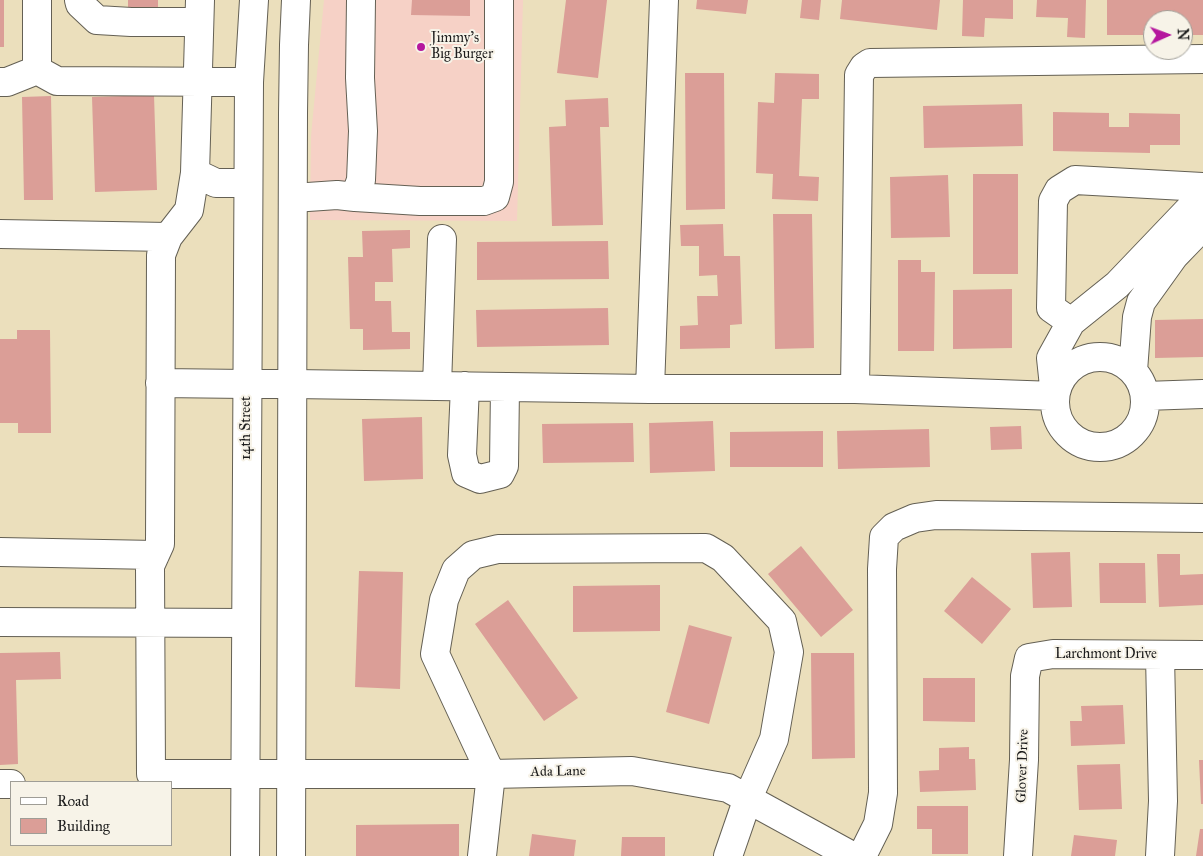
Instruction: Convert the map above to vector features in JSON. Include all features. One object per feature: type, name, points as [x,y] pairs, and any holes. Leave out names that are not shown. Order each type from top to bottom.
[{"type":"main road","points":[[37,0],[37,70]]},
{"type":"main road","points":[[79,0],[80,4],[97,20],[131,22],[200,11],[195,173],[189,210],[168,237],[160,255],[160,544],[150,566],[151,623],[145,778]]},
{"type":"main road","name":"14th Street","points":[[245,856],[248,183],[254,0]]},
{"type":"main road","points":[[292,856],[293,198],[296,0]]},
{"type":"main road","points":[[355,196],[361,180],[361,0]]},
{"type":"main road","points":[[293,198],[337,195],[420,201],[484,201],[495,198],[499,182],[499,0]]},
{"type":"main road","points":[[650,389],[664,0]]},
{"type":"main road","points":[[855,389],[859,75],[864,67],[870,63],[1203,59]]},
{"type":"main road","points":[[0,82],[7,82],[37,70]]},
{"type":"main road","points":[[37,70],[57,81],[250,82]]},
{"type":"main road","points":[[195,173],[216,183],[248,183]]},
{"type":"main road","points":[[1071,322],[1051,308],[1053,201],[1059,190],[1075,180],[1203,187]]},
{"type":"main road","points":[[1054,396],[1059,382],[1068,370],[1079,361],[1093,357],[1108,357],[1122,362],[1133,371],[1141,383],[1145,396],[1144,412],[1138,426],[1128,438],[1115,445],[1100,448],[1084,445],[1071,437],[1061,426],[1055,411],[1054,396],[1052,358],[1071,322],[1117,285],[1203,195]]},
{"type":"main road","points":[[1133,371],[1137,317],[1141,302],[1174,256],[1203,226]]},
{"type":"main road","points":[[0,234],[168,237]]},
{"type":"main road","points":[[437,386],[442,239]]},
{"type":"main road","points":[[160,383],[650,389],[855,389],[1054,396]]},
{"type":"main road","points":[[465,386],[462,455],[466,473],[480,479],[500,474],[504,466],[505,387]]},
{"type":"main road","points":[[1145,396],[1203,394]]},
{"type":"main road","points":[[862,856],[878,824],[883,792],[882,569],[884,537],[894,527],[915,518],[936,515],[1203,518]]},
{"type":"main road","points":[[482,856],[490,774],[435,654],[444,600],[456,570],[473,555],[498,549],[706,548],[723,558],[782,621],[789,652],[774,739],[748,798],[728,856]]},
{"type":"main road","points":[[0,552],[155,555]]},
{"type":"main road","points":[[0,622],[246,623]]},
{"type":"main road","name":"Larchmont Drive","points":[[1025,676],[1029,658],[1053,654],[1203,655]]},
{"type":"main road","points":[[1160,655],[1163,801],[1160,856]]},
{"type":"main road","name":"Glover Drive","points":[[1018,856],[1024,760],[1025,676]]},
{"type":"main road","name":"Ada Lane","points":[[145,778],[292,773],[490,774],[632,771],[728,788],[852,856]]},
{"type":"shaded area","points":[[324,0],[523,0],[517,221],[310,220],[311,136]]},
{"type":"building","points":[[0,0],[4,0],[4,47],[0,47]]},
{"type":"building","points":[[128,0],[158,0],[158,7],[128,8]]},
{"type":"building","points":[[412,0],[470,0],[470,16],[411,15]]},
{"type":"building","points":[[566,0],[607,0],[598,78],[557,73]]},
{"type":"building","points":[[697,0],[748,0],[746,14],[696,9]]},
{"type":"building","points":[[802,0],[821,0],[819,20],[800,18]]},
{"type":"building","points":[[842,0],[940,0],[937,30],[840,19]]},
{"type":"building","points":[[963,0],[1013,0],[1013,19],[985,18],[984,37],[962,36]]},
{"type":"building","points":[[1037,0],[1086,0],[1085,38],[1067,37],[1068,18],[1036,17]]},
{"type":"building","points":[[1107,0],[1203,0],[1203,35],[1193,35],[1193,10],[1143,10],[1143,35],[1107,35]]},
{"type":"building","points":[[685,73],[724,73],[725,209],[686,210]]},
{"type":"building","points":[[775,73],[819,74],[819,99],[802,99],[799,176],[819,177],[818,201],[772,199],[773,174],[756,173],[758,102],[774,103]]},
{"type":"building","points":[[154,95],[157,190],[95,192],[92,97]]},
{"type":"building","points":[[51,96],[53,200],[24,200],[22,97]]},
{"type":"building","points":[[608,98],[609,127],[600,127],[603,225],[552,226],[549,127],[566,126],[565,100]]},
{"type":"building","points":[[1022,104],[1023,146],[924,148],[923,106]]},
{"type":"building","points":[[1053,112],[1109,113],[1109,127],[1129,127],[1129,113],[1180,114],[1180,145],[1150,145],[1150,153],[1053,151]]},
{"type":"building","points":[[973,174],[1018,174],[1018,274],[973,274]]},
{"type":"building","points":[[948,175],[950,237],[891,238],[890,177]]},
{"type":"building","points":[[773,214],[812,214],[814,348],[775,349]]},
{"type":"building","points":[[723,224],[724,256],[740,256],[742,324],[730,325],[730,348],[680,349],[680,326],[698,325],[697,296],[718,296],[717,275],[699,276],[699,246],[681,246],[680,225]]},
{"type":"building","points":[[410,230],[410,248],[392,249],[393,282],[375,282],[375,301],[391,301],[392,332],[410,332],[410,349],[363,350],[363,329],[350,329],[348,257],[363,257],[362,231]]},
{"type":"building","points":[[608,241],[609,279],[477,280],[477,242]]},
{"type":"building","points":[[898,260],[921,260],[921,272],[935,272],[934,351],[898,351]]},
{"type":"building","points":[[1012,289],[1012,348],[953,349],[953,290]]},
{"type":"building","points":[[608,308],[609,345],[477,347],[476,310]]},
{"type":"building","points":[[1203,319],[1203,357],[1155,358],[1155,320]]},
{"type":"building","points":[[17,330],[50,330],[51,433],[18,433],[18,423],[0,423],[0,339],[17,339]]},
{"type":"building","points":[[422,417],[423,479],[364,481],[362,419]]},
{"type":"building","points":[[713,421],[715,471],[650,473],[649,423]]},
{"type":"building","points":[[633,423],[634,462],[543,463],[542,424]]},
{"type":"building","points":[[1021,426],[1022,449],[991,450],[990,427]]},
{"type":"building","points":[[929,429],[930,467],[838,469],[837,431]]},
{"type":"building","points":[[823,431],[823,467],[730,467],[730,432]]},
{"type":"building","points":[[801,546],[853,610],[821,637],[768,574]]},
{"type":"building","points":[[1070,552],[1072,607],[1033,608],[1031,553]]},
{"type":"building","points":[[1157,554],[1180,554],[1180,575],[1203,574],[1203,605],[1159,607]]},
{"type":"building","points":[[1099,563],[1145,563],[1146,603],[1100,603]]},
{"type":"building","points":[[359,571],[403,572],[400,689],[355,687]]},
{"type":"building","points":[[972,577],[1011,609],[982,644],[944,611]]},
{"type":"building","points":[[660,585],[660,631],[573,632],[573,586]]},
{"type":"building","points":[[508,600],[578,698],[544,721],[475,624]]},
{"type":"building","points":[[689,625],[732,637],[709,724],[666,712]]},
{"type":"building","points":[[60,652],[61,679],[16,680],[18,764],[0,765],[0,653]]},
{"type":"building","points":[[811,653],[854,653],[855,758],[812,759]]},
{"type":"building","points":[[923,678],[975,678],[975,722],[923,721]]},
{"type":"building","points":[[1123,705],[1125,744],[1071,746],[1070,721],[1082,721],[1081,706]]},
{"type":"building","points":[[969,747],[969,759],[975,759],[976,790],[920,792],[919,771],[939,770],[939,748]]},
{"type":"building","points":[[1199,760],[1203,760],[1203,804],[1201,804]]},
{"type":"building","points":[[1120,764],[1122,809],[1079,810],[1077,765]]},
{"type":"building","points":[[917,806],[968,806],[968,854],[932,854],[932,829],[917,829]]},
{"type":"building","points":[[459,824],[459,856],[356,856],[356,825]]},
{"type":"building","points":[[1200,829],[1203,829],[1203,856],[1196,856]]},
{"type":"building","points":[[532,834],[576,840],[574,856],[529,856]]},
{"type":"building","points":[[1074,835],[1117,840],[1115,856],[1071,856]]},
{"type":"building","points":[[622,837],[665,837],[665,856],[621,856]]},
{"type":"place","name":"Jimmy's Big Burger","points":[[421,47]]}]
